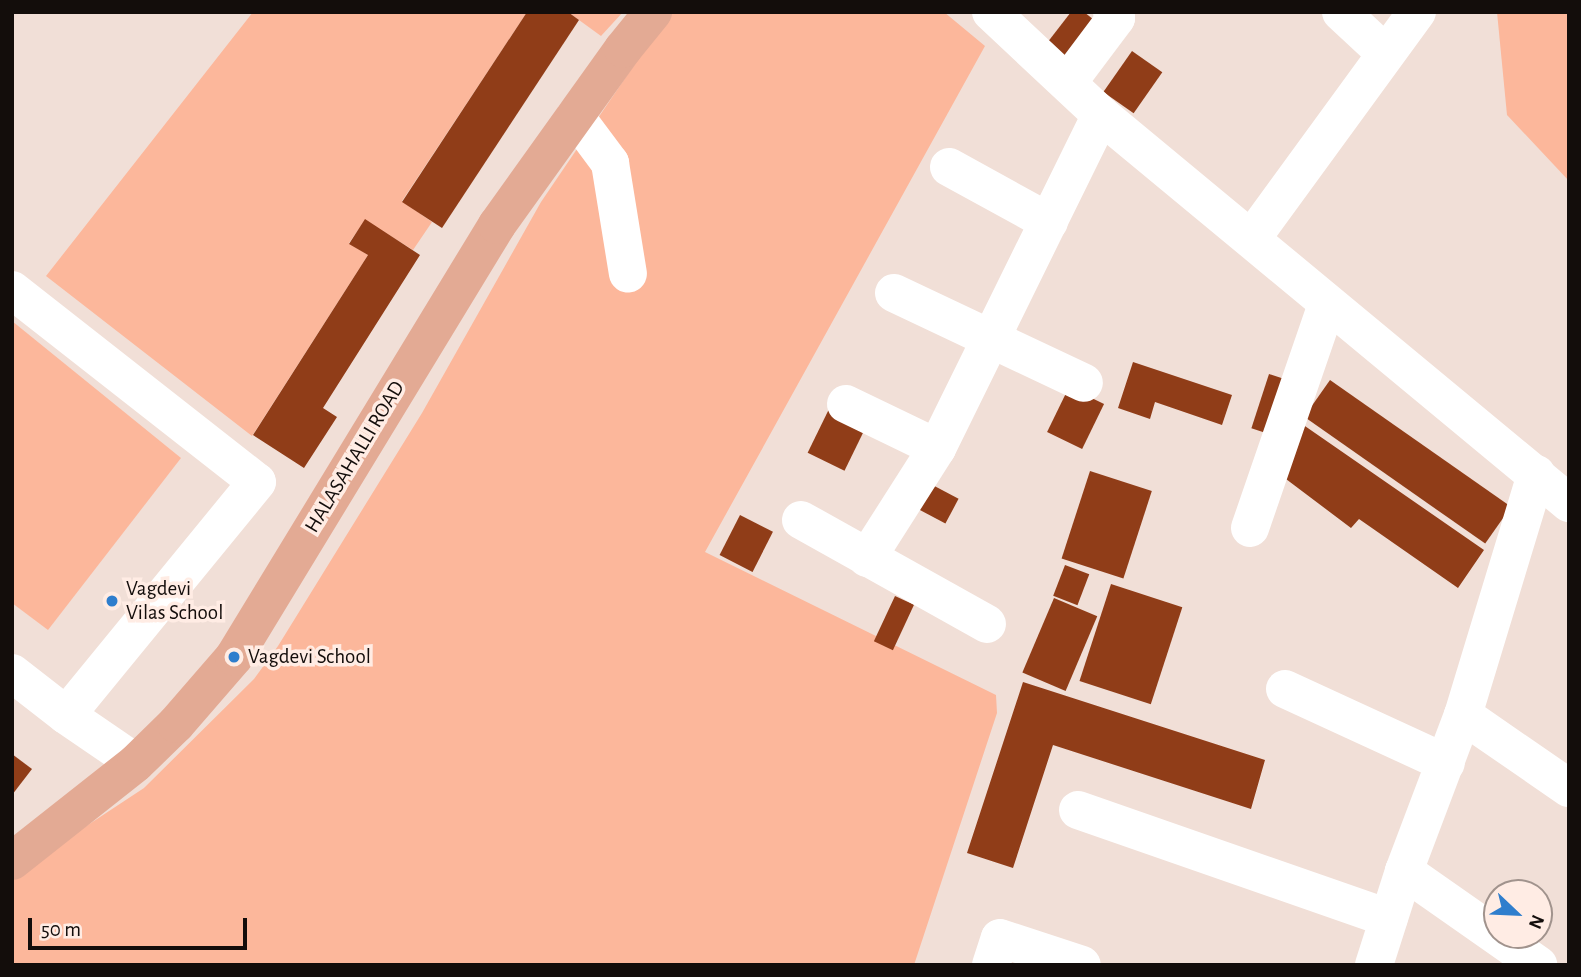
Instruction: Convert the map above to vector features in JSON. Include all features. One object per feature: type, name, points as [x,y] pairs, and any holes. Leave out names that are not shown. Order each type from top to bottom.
[{"type":"main road","name":"HALASAHALLI ROAD","points":[[12,861],[136,762],[176,724],[234,657],[497,225],[653,12]]},
{"type":"street","points":[[991,12],[1101,115],[1569,503]]},
{"type":"street","points":[[1068,82],[1116,18],[1112,12]]},
{"type":"street","points":[[1341,12],[1385,53]]},
{"type":"street","points":[[1252,238],[1417,12]]},
{"type":"street","points":[[867,558],[937,447],[1101,115]]},
{"type":"street","points":[[575,116],[610,163],[628,274]]},
{"type":"street","points":[[949,167],[1049,222]]},
{"type":"street","points":[[12,290],[257,482],[66,715]]},
{"type":"street","points":[[894,293],[1084,383]]},
{"type":"street","points":[[1250,528],[1327,304]]},
{"type":"street","points":[[846,404],[937,447]]},
{"type":"street","points":[[1374,965],[1404,871],[1464,715],[1536,474]]},
{"type":"street","points":[[801,520],[987,624]]},
{"type":"street","points":[[12,673],[66,715],[136,762]]},
{"type":"street","points":[[1285,689],[1446,763]]},
{"type":"street","points":[[1464,715],[1564,776]]},
{"type":"street","points":[[1078,810],[1389,918]]},
{"type":"street","points":[[1404,871],[1538,965]]},
{"type":"street","points":[[990,965],[1000,939],[1080,964]]},
{"type":"shaded area","points":[[253,12],[527,12],[402,201],[432,222],[413,250],[365,220],[349,243],[368,255],[252,436],[46,276]]},
{"type":"shaded area","points":[[568,12],[623,12],[601,36]]},
{"type":"shaded area","points":[[670,12],[944,12],[985,46],[705,552],[996,695],[997,713],[914,965],[12,965],[12,875],[144,788],[254,679],[278,646],[422,413],[541,202]]},
{"type":"shaded area","points":[[1497,12],[1569,12],[1569,181],[1507,115]]},
{"type":"shaded area","points":[[12,321],[181,458],[48,630],[12,603]]},
{"type":"building","points":[[527,12],[568,12],[579,20],[442,228],[402,202]]},
{"type":"building","points":[[1071,12],[1084,12],[1103,27],[1074,64],[1047,43]]},
{"type":"building","points":[[1132,51],[1162,72],[1134,113],[1103,92]]},
{"type":"building","points":[[365,219],[420,255],[323,408],[337,417],[304,468],[253,435],[368,255],[349,244]]},
{"type":"building","points":[[1133,362],[1232,395],[1222,425],[1155,402],[1150,419],[1118,408]]},
{"type":"building","points":[[1269,374],[1297,383],[1279,437],[1251,428]]},
{"type":"building","points":[[1330,380],[1511,507],[1485,544],[1304,417]]},
{"type":"building","points":[[1069,387],[1104,404],[1082,449],[1047,432]]},
{"type":"building","points":[[830,407],[867,425],[844,471],[808,453]]},
{"type":"building","points":[[1302,424],[1484,550],[1458,588],[1359,519],[1351,528],[1282,476]]},
{"type":"building","points":[[1090,471],[1152,491],[1123,579],[1062,558]]},
{"type":"building","points":[[925,481],[959,499],[945,524],[912,506]]},
{"type":"building","points":[[740,515],[773,532],[753,572],[720,555]]},
{"type":"building","points":[[1065,565],[1089,574],[1077,605],[1053,596]]},
{"type":"building","points":[[1111,584],[1182,607],[1151,704],[1079,681]]},
{"type":"building","points":[[895,596],[914,605],[893,650],[874,641]]},
{"type":"building","points":[[1054,598],[1097,616],[1066,691],[1022,673]]},
{"type":"building","points":[[1023,682],[1265,760],[1251,809],[1053,745],[1013,868],[967,853]]},
{"type":"building","points":[[12,754],[32,769],[12,795]]},
{"type":"place","name":"Vagdevi Vilas School","points":[[112,601]]},
{"type":"place","name":"Vagdevi School","points":[[234,657]]}]
